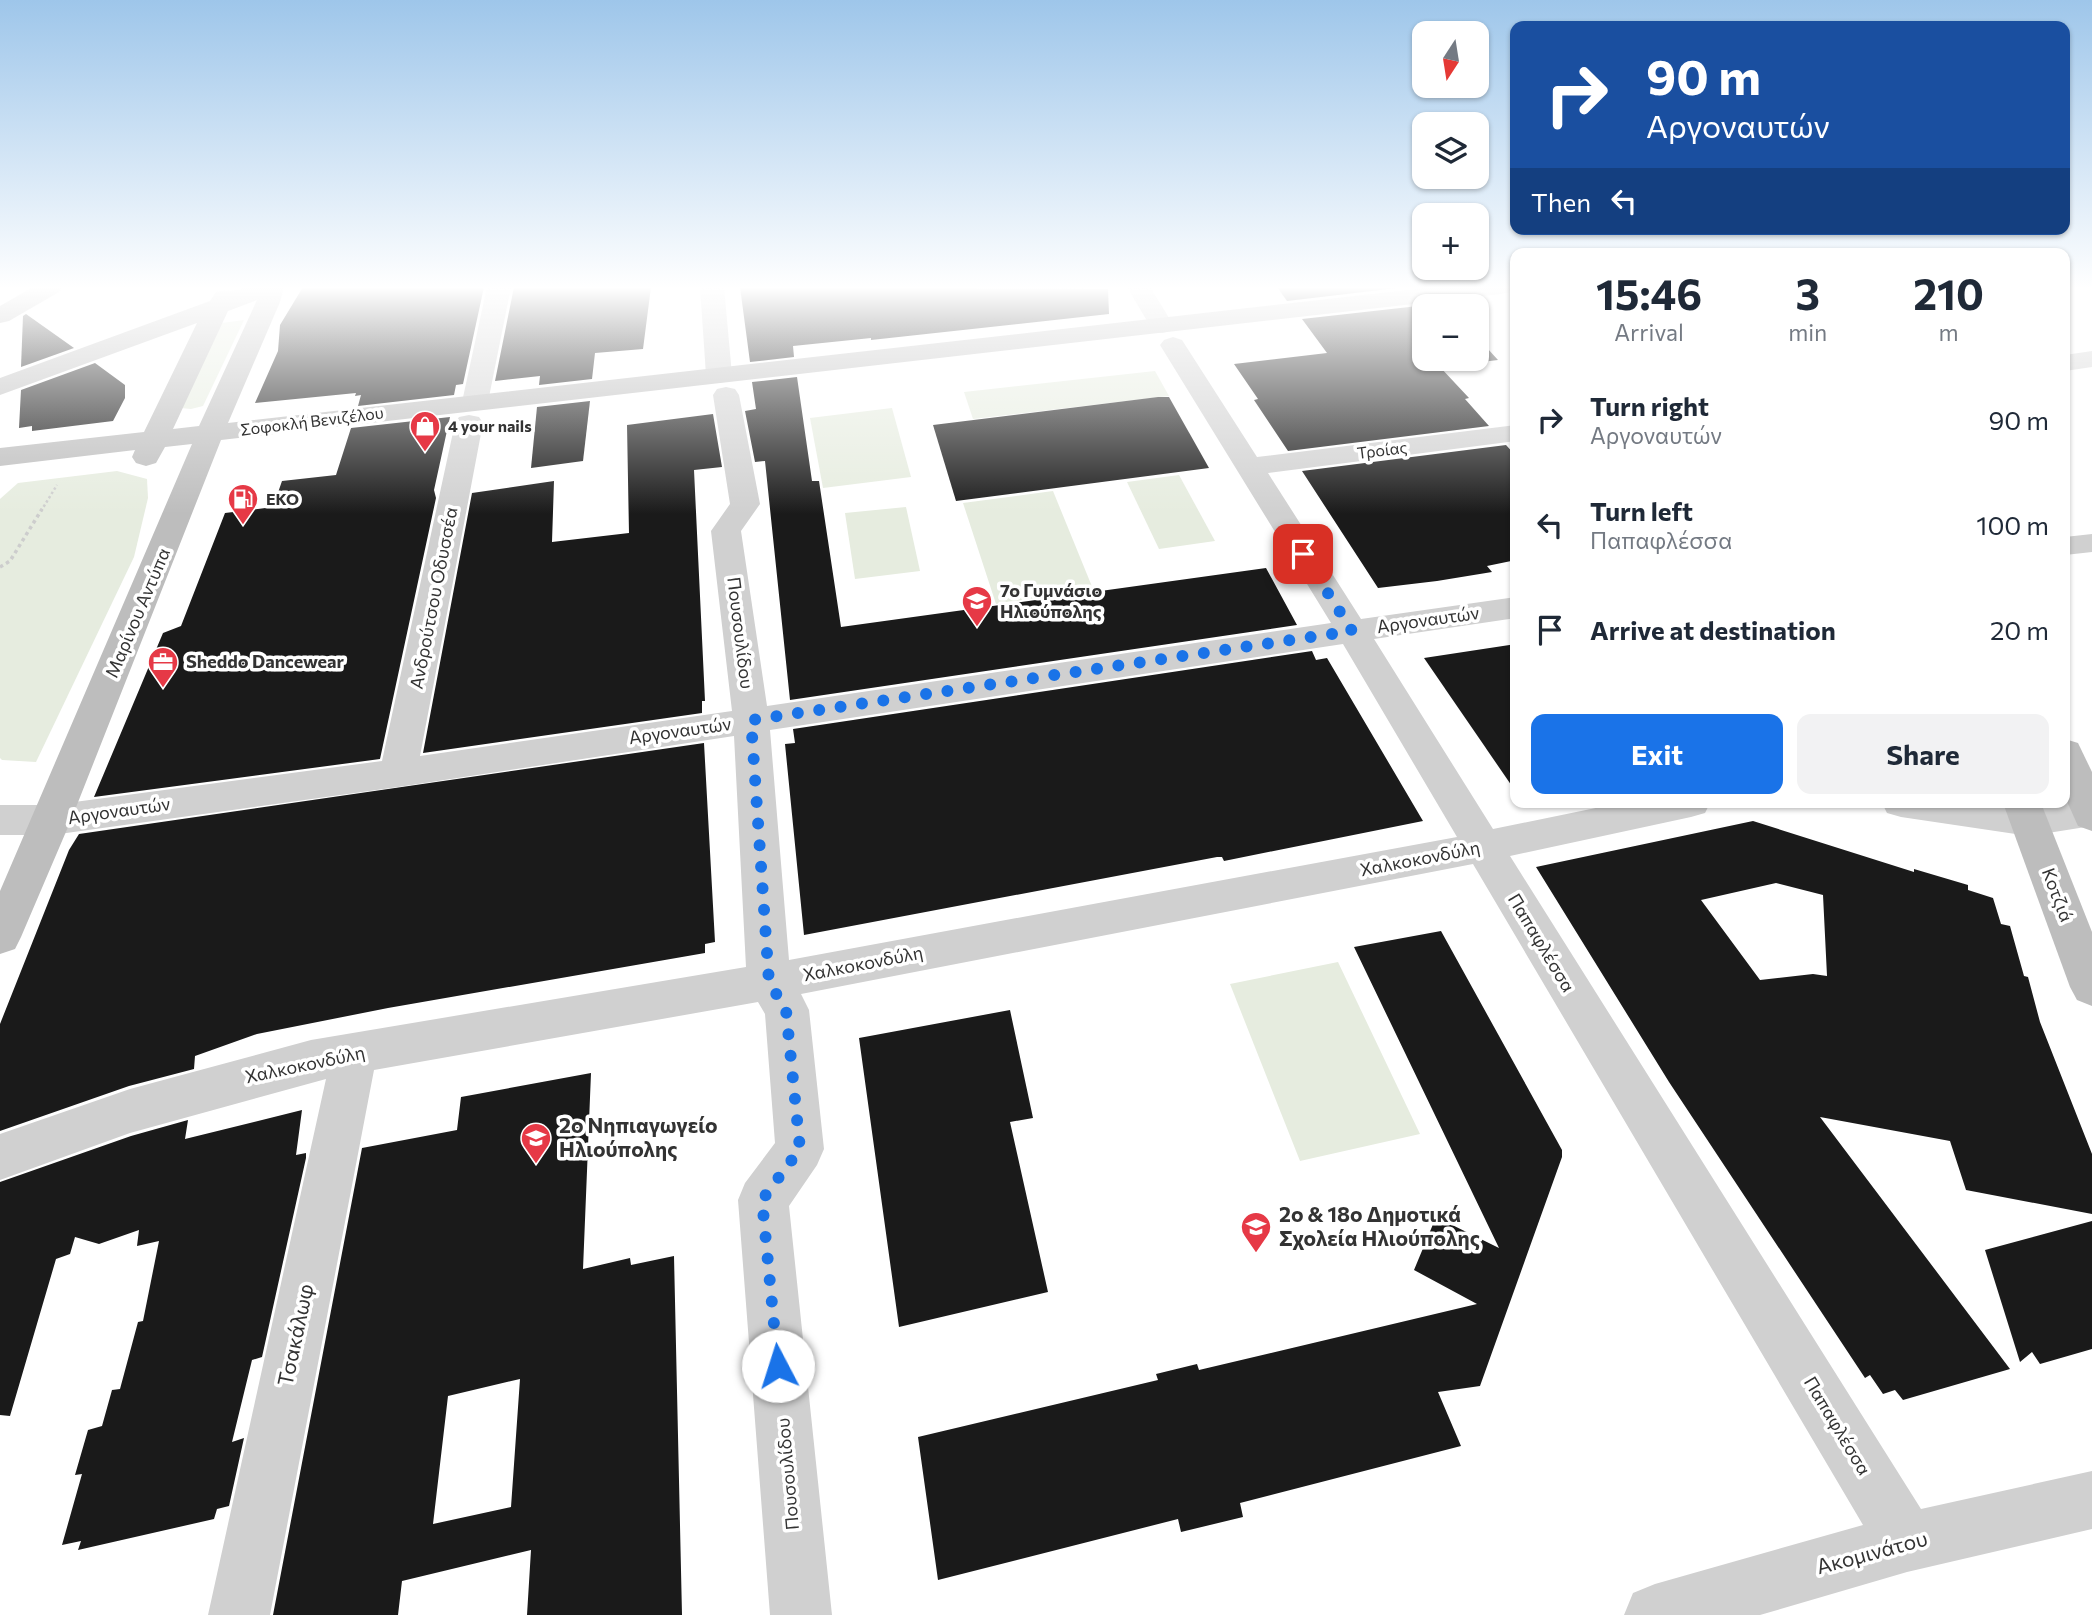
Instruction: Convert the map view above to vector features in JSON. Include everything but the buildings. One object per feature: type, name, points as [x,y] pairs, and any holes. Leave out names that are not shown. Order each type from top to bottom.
[{"type":"main road","points":[[0,372],[28,362]]},
{"type":"main road","points":[[0,387],[59,362]]},
{"type":"main road","points":[[149,449],[190,362]]},
{"type":"main road","name":"Μαρίνου Αντύπα","points":[[0,937],[52,820],[242,362]]},
{"type":"main road","name":"Σοφοκλή Βενιζέλου","points":[[0,477],[149,449],[924,362]]},
{"type":"main road","name":"Σοφοκλή Βενιζέλου","points":[[0,457],[149,449]]},
{"type":"main road","points":[[2070,764],[2091,813]]},
{"type":"main road","name":"Κοτζιά","points":[[2026,812],[2092,987]]},
{"type":"street","name":"Ανδρούτσου Οδυσσέα","points":[[398,773],[483,362]]},
{"type":"street","name":"Πουσουλίδου","points":[[720,362],[745,504],[726,531],[751,720],[769,982],[786,1010],[800,1149],[762,1200],[801,1615]]},
{"type":"street","name":"Παπαφλέσσα","points":[[1185,362],[1352,631],[1908,1542]]},
{"type":"street","name":"Τροίας","points":[[1248,467],[1510,434]]},
{"type":"street","points":[[2070,545],[2092,543]]},
{"type":"street","name":"Αργοναυτών","points":[[0,820],[52,820],[398,773],[1510,608]]},
{"type":"street","name":"Χαλκοκονδύλη","points":[[0,1157],[130,1111],[311,1061],[769,982],[1483,847],[1667,808]]},
{"type":"street","points":[[1970,808],[2091,813]]},
{"type":"street","name":"Τσακάλωφ","points":[[239,1615],[354,1054]]},
{"type":"street","name":"Ακομινάτου","points":[[1655,1615],[1908,1542],[2092,1500]]},
{"type":"path","points":[[0,567],[10,561],[63,475]]},
{"type":"shaded area","points":[[203,362],[224,362],[203,406],[181,408]]},
{"type":"shaded area","points":[[1155,371],[1169,396],[973,419],[964,392]]},
{"type":"shaded area","points":[[892,408],[911,477],[823,488],[810,418]]},
{"type":"shaded area","points":[[117,471],[147,479],[148,498],[134,557],[36,762],[2,760],[0,499],[18,483]]},
{"type":"shaded area","points":[[1179,475],[1215,541],[1159,549],[1127,482]]},
{"type":"shaded area","points":[[1053,491],[1093,589],[996,604],[963,503]]},
{"type":"shaded area","points":[[906,507],[920,571],[855,579],[845,513]]},
{"type":"shaded area","points":[[1338,962],[1420,1134],[1300,1161],[1230,984]]},
{"type":"place","name":"4 your nails","points":[[425,453]]},
{"type":"place","name":"EKO","points":[[243,526]]},
{"type":"place","name":"7ο Γυμνάσιο Ηλιούπολης","points":[[977,628]]},
{"type":"place","name":"Sheddo Dancewear","points":[[163,689]]},
{"type":"place","name":"2ο Νηπιαγωγείο Ηλιούπολης","points":[[536,1165]]},
{"type":"place","name":"2ο & 18ο Δημοτικά Σχολεία Ηλιούπολης","points":[[1256,1254]]},
{"type":"route","points":[[778,1366],[762,1200],[800,1149],[786,1010],[769,982],[751,720],[1352,631],[1303,554]]}]
